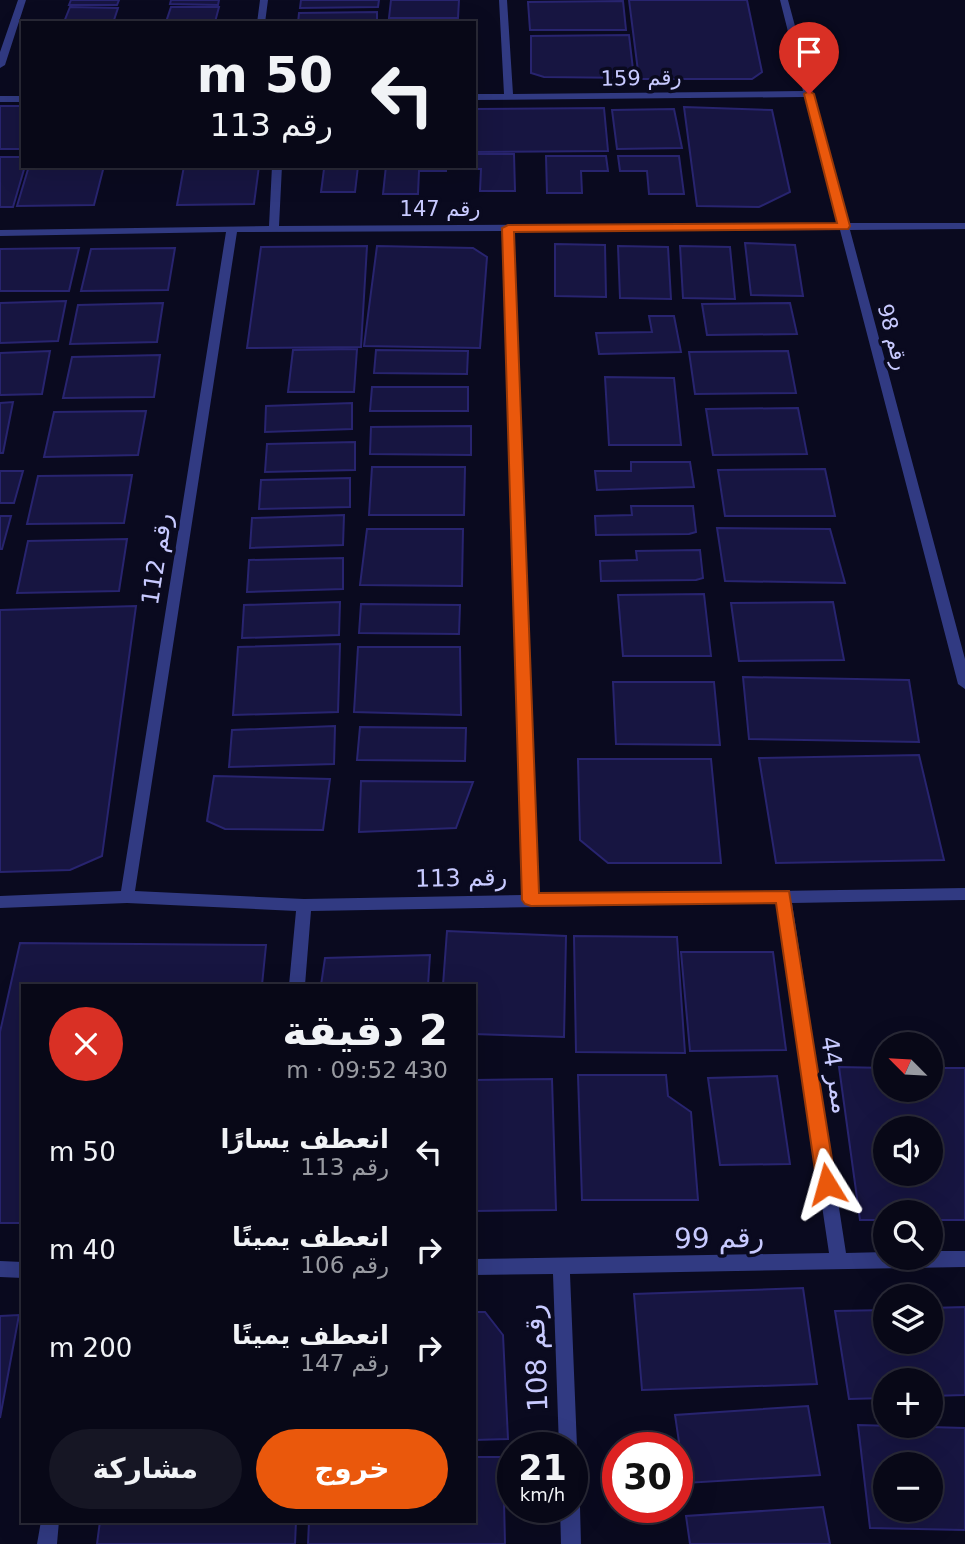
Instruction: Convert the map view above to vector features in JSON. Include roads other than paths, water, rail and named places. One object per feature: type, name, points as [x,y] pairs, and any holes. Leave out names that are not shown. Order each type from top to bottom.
[{"type":"street","points":[[0,65],[22,0]]},
{"type":"street","points":[[261,21],[264,0]]},
{"type":"street","points":[[503,0],[509,97]]},
{"type":"street","name":"رقم 98","points":[[784,0],[965,684]]},
{"type":"street","name":"رقم 159","points":[[476,97],[809,94]]},
{"type":"street","points":[[0,99],[21,99]]},
{"type":"street","points":[[274,230],[277,168]]},
{"type":"street","name":"رقم 147","points":[[0,233],[232,229],[965,226]]},
{"type":"street","points":[[508,228],[531,900]]},
{"type":"street","name":"رقم 112","points":[[127,897],[232,229]]},
{"type":"street","name":"رقم 113","points":[[0,902],[127,897],[304,905],[965,894]]},
{"type":"street","name":"ممر 44","points":[[783,896],[839,1262]]},
{"type":"street","points":[[297,984],[304,905]]},
{"type":"street","name":"رقم 99","points":[[476,1267],[965,1259]]},
{"type":"street","name":"رقم 108","points":[[561,1267],[567,1432]]},
{"type":"street","points":[[0,1269],[21,1270]]},
{"type":"street","points":[[47,1544],[50,1523]]},
{"type":"street","points":[[570,1523],[571,1544]]}]
